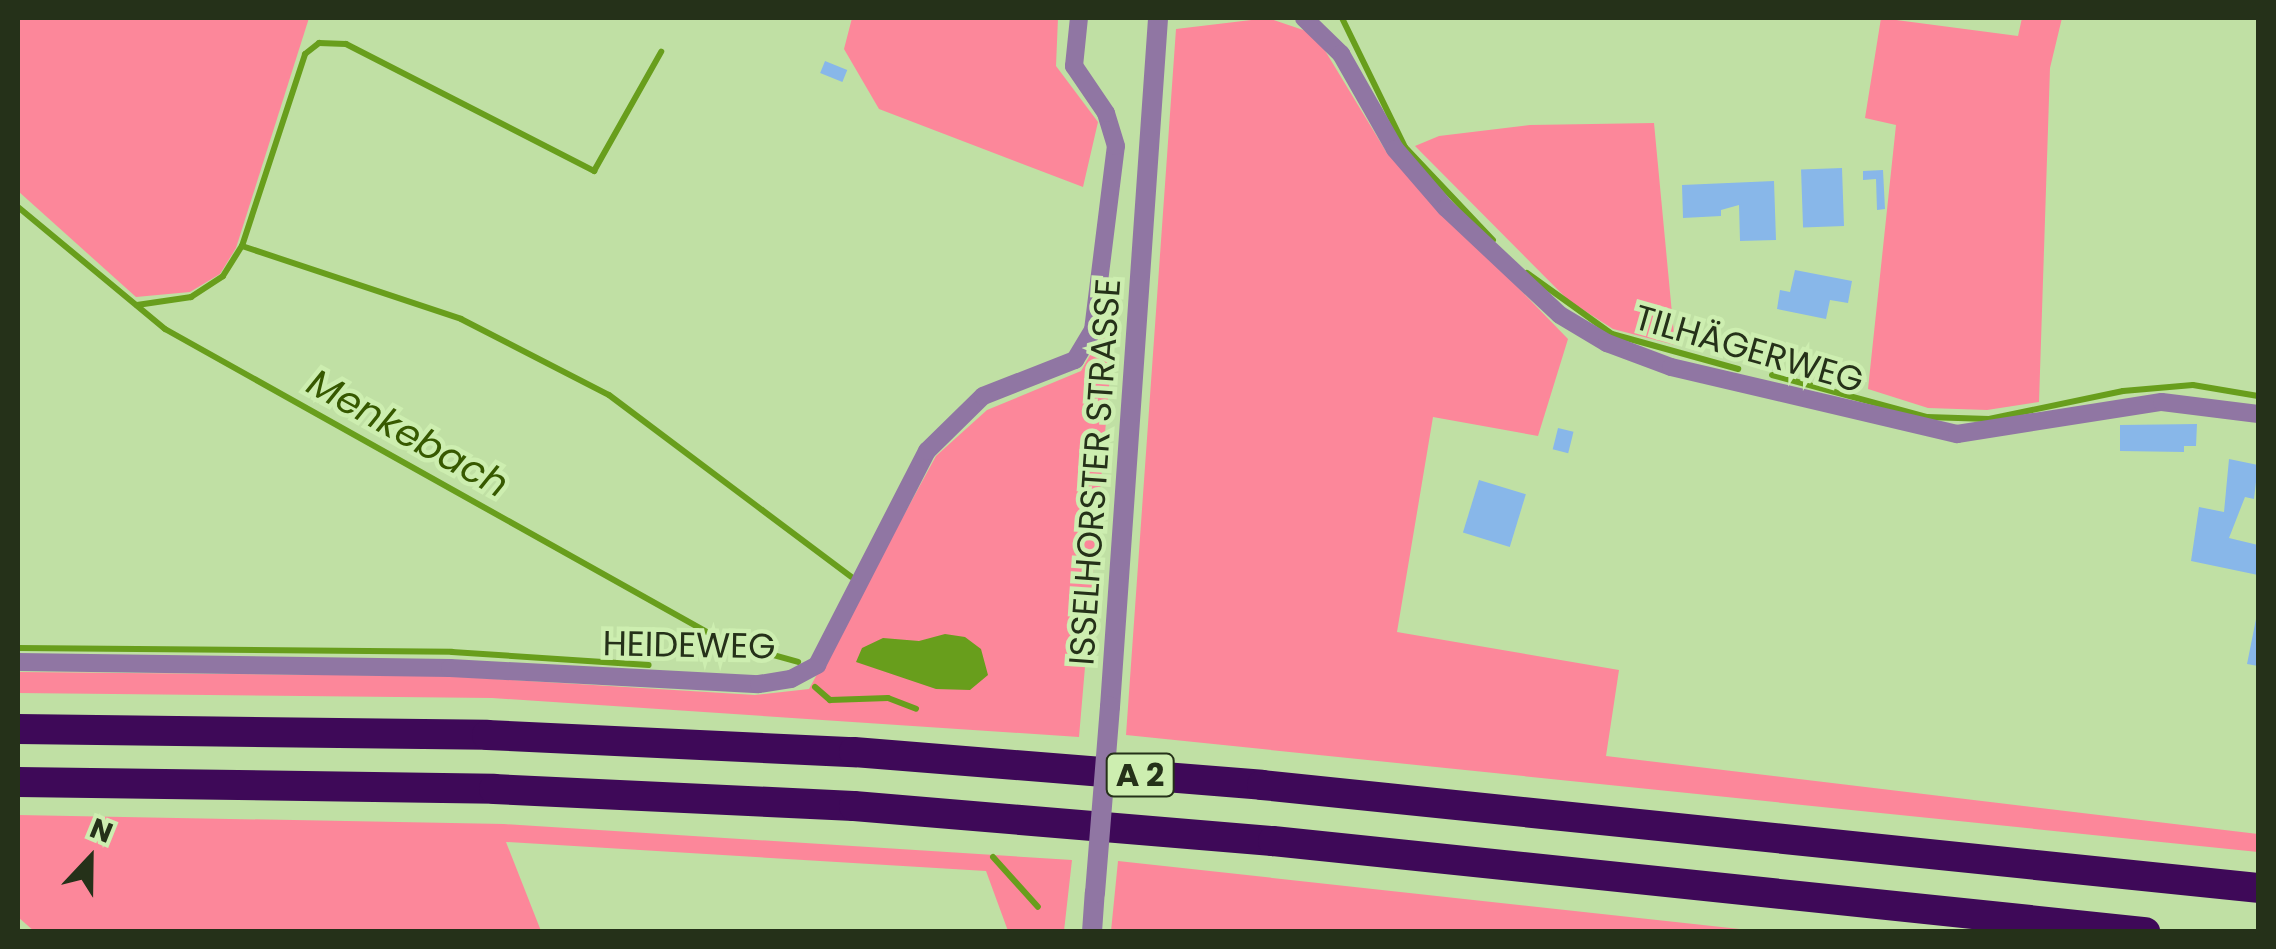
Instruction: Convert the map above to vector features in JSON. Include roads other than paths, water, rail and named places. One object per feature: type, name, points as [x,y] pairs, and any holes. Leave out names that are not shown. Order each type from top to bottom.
[{"type":"highway","name":"A 2","points":[[18,729],[487,735],[873,754],[1262,785],[2258,888]]},
{"type":"highway","name":"A 2","points":[[18,782],[494,789],[854,806],[1273,841],[2145,932]]},
{"type":"street","name":"HEIDEWEG","points":[[18,662],[450,668],[759,684],[792,680],[817,665],[928,451],[983,396],[1076,360],[1092,330],[1116,146],[1106,113],[1074,66],[1079,18]]},
{"type":"street","name":"ISSELHORSTER STRASSE","points":[[1092,932],[1158,18]]},
{"type":"street","name":"TILHÄGERWEG","points":[[1304,18],[1341,54],[1395,149],[1446,208],[1560,315],[1606,342],[1690,372],[1957,434],[2162,402],[2258,414]]},
{"type":"waterway","points":[[1342,18],[1405,147],[1493,240]]},
{"type":"waterway","points":[[242,246],[305,54],[319,43],[346,44],[594,171],[661,52]]},
{"type":"waterway","name":"Menkebach","points":[[18,207],[165,329],[723,641],[798,662]]},
{"type":"waterway","points":[[137,305],[191,297],[223,276],[242,246],[461,319],[609,395],[851,577]]},
{"type":"waterway","points":[[1527,273],[1612,334],[1738,369]]},
{"type":"waterway","points":[[1772,375],[1927,417],[1989,419],[2123,391],[2193,385],[2258,396]]},
{"type":"waterway","points":[[18,648],[452,652],[649,665]]},
{"type":"waterway","name":"Menkebach","points":[[815,687],[830,700],[888,698],[916,709]]},
{"type":"waterway","name":"Menkebach","points":[[993,857],[1038,907]]}]
